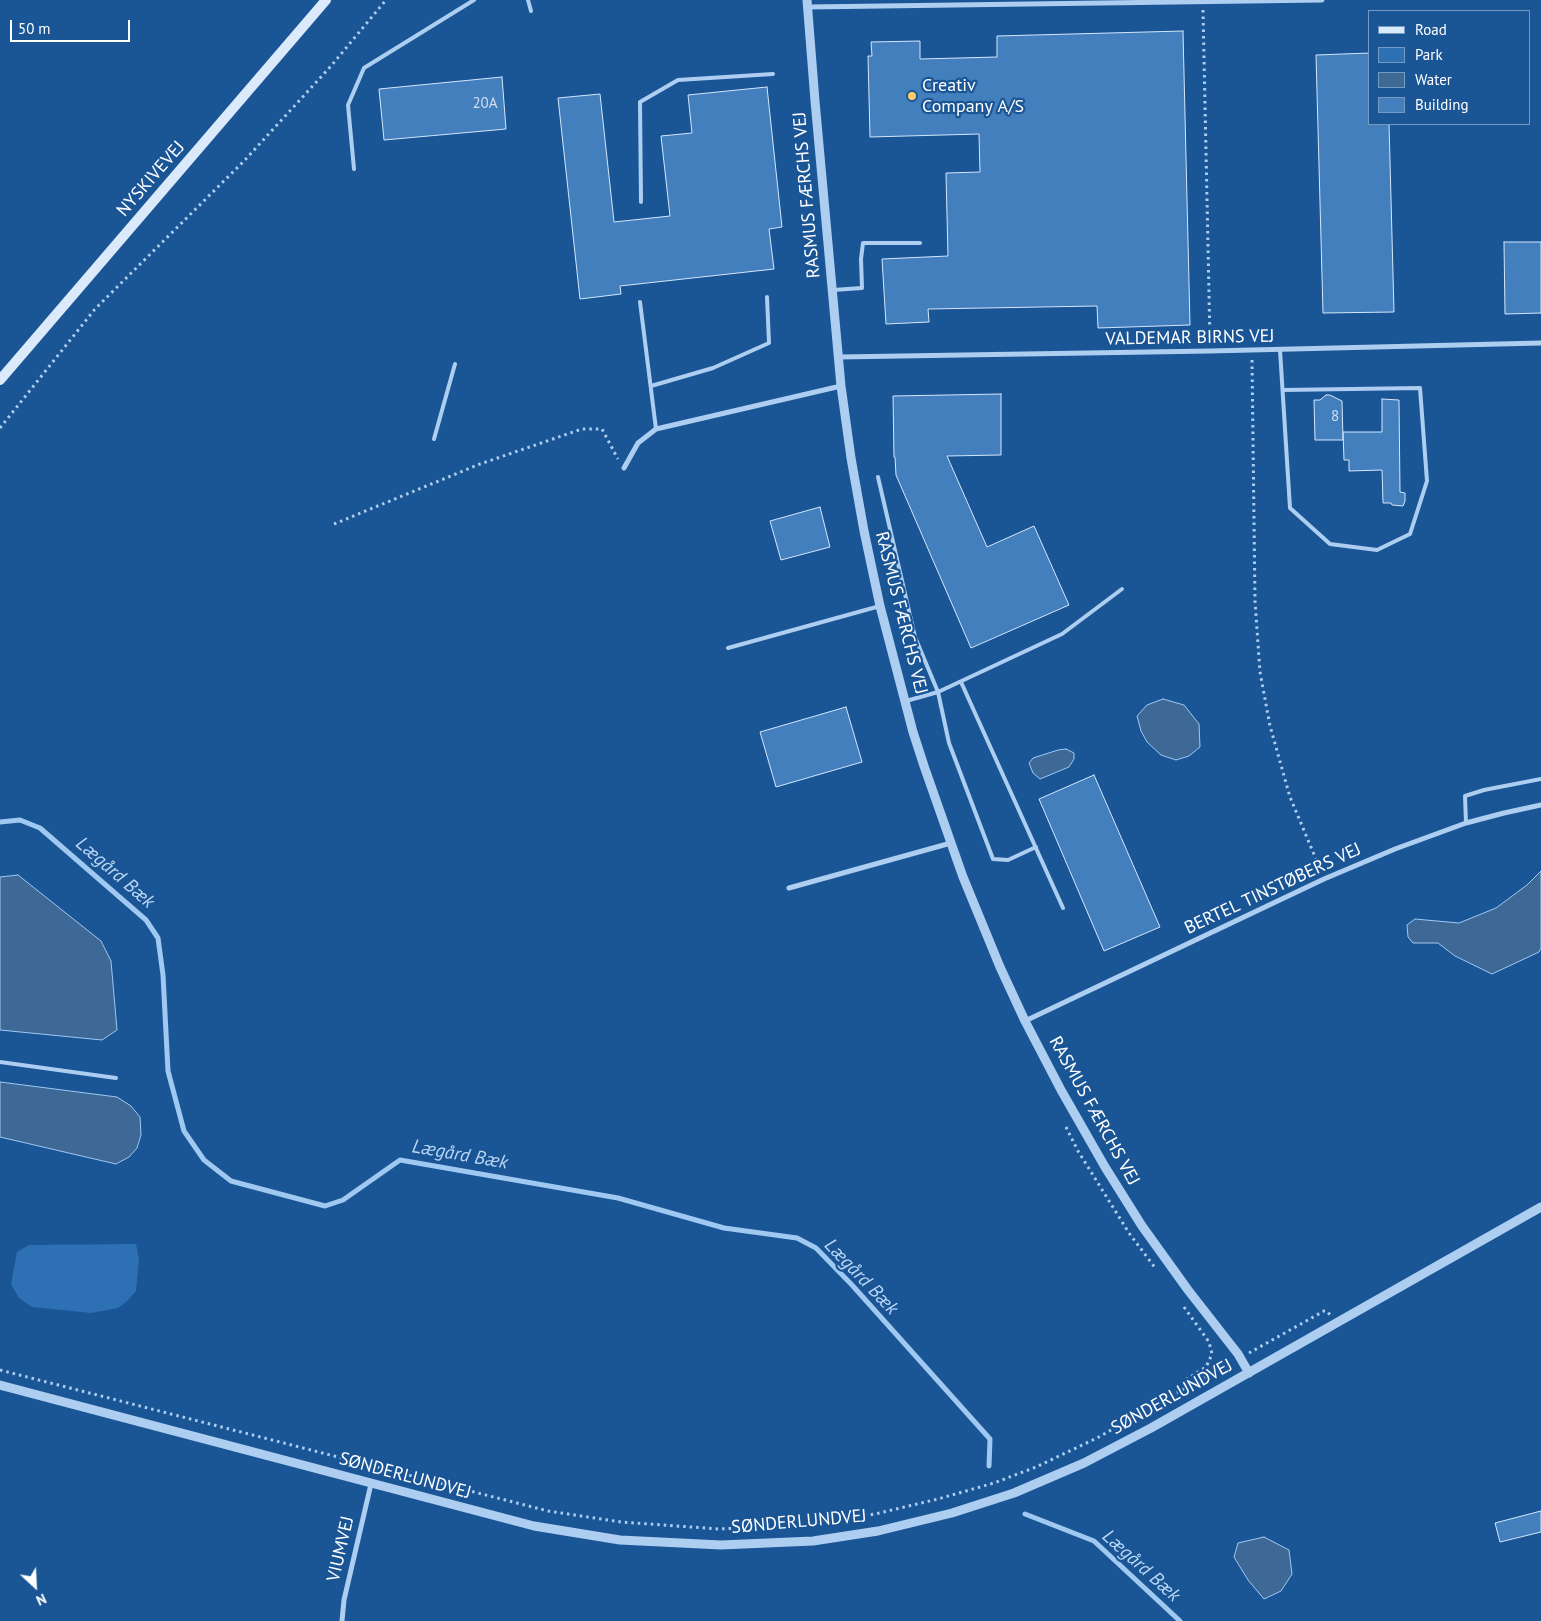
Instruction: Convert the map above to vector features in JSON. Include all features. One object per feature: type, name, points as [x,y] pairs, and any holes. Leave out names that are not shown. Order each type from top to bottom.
[{"type":"main road","name":"NYSKIVEVEJ","points":[[0,380],[326,0]]},
{"type":"street","points":[[808,4],[1322,0]]},
{"type":"street","name":"RASMUS FÆRCHS VEJ","points":[[808,4],[841,386],[864,531],[880,606],[916,740],[951,843],[983,927],[1025,1021],[1061,1090],[1105,1167],[1142,1226],[1240,1358],[1249,1373]]},
{"type":"street","name":"VALDEMAR BIRNS VEJ","points":[[839,357],[1280,350],[1541,343]]},
{"type":"street","points":[[624,468],[638,443],[656,429],[841,386]]},
{"type":"street","name":"BERTEL TINSTØBERS VEJ","points":[[1025,1021],[1324,879],[1395,849],[1466,824],[1541,805]]},
{"type":"street","points":[[789,888],[951,843]]},
{"type":"street","name":"SØNDERLUNDVEJ","points":[[0,1385],[534,1526],[620,1540],[721,1545],[813,1541],[887,1529],[952,1513],[1014,1493],[1048,1479],[1116,1447],[1541,1207]]},
{"type":"street","name":"VIUMVEJ","points":[[342,1621],[344,1600],[371,1484]]},
{"type":"lane","points":[[354,170],[348,105],[364,68],[474,0]]},
{"type":"lane","points":[[528,0],[531,11]]},
{"type":"lane","points":[[641,202],[640,102],[678,80],[773,74]]},
{"type":"lane","points":[[832,290],[862,288],[861,259],[863,243],[920,243]]},
{"type":"lane","points":[[651,386],[713,368],[770,343],[767,297]]},
{"type":"lane","points":[[640,302],[656,429]]},
{"type":"lane","points":[[1280,350],[1290,508],[1330,544],[1377,550],[1410,534],[1427,481],[1420,388],[1283,390]]},
{"type":"lane","points":[[434,439],[455,364]]},
{"type":"lane","points":[[878,477],[915,637],[938,692],[949,743],[993,859],[1008,860],[1036,848]]},
{"type":"lane","points":[[906,701],[938,692],[1062,634],[1122,589]]},
{"type":"lane","points":[[728,648],[880,606]]},
{"type":"lane","points":[[961,682],[1063,908]]},
{"type":"lane","points":[[1466,824],[1465,796],[1484,790],[1541,779]]},
{"type":"lane","points":[[0,1062],[116,1078]]},
{"type":"path","points":[[0,428],[95,309],[244,161],[331,66],[386,0]]},
{"type":"path","points":[[1202,2],[1210,351]]},
{"type":"path","points":[[1252,350],[1255,600],[1260,672],[1270,726],[1290,797],[1324,879]]},
{"type":"path","points":[[334,524],[480,464],[582,429],[602,429],[624,468]]},
{"type":"path","points":[[1063,1120],[1078,1151],[1129,1233],[1158,1272]]},
{"type":"path","points":[[1181,1303],[1210,1342],[1212,1354],[1206,1367],[1187,1379],[1189,1386]]},
{"type":"path","points":[[0,1370],[548,1512],[621,1522],[719,1529],[802,1525],[875,1514],[994,1483],[1036,1467],[1097,1438],[1324,1311],[1328,1312],[1334,1323]]},
{"type":"green space","points":[[136,1244],[139,1259],[136,1291],[118,1308],[91,1313],[32,1307],[19,1298],[11,1284],[17,1252],[29,1245]]},
{"type":"water","points":[[1163,699],[1184,705],[1199,724],[1200,747],[1189,756],[1176,760],[1161,755],[1147,742],[1141,731],[1137,716],[1147,705]]},
{"type":"water","points":[[1066,749],[1074,753],[1074,759],[1069,767],[1040,779],[1033,773],[1029,763],[1033,758]]},
{"type":"water","points":[[1541,871],[1541,948],[1539,952],[1492,974],[1455,956],[1438,943],[1413,943],[1408,937],[1407,925],[1415,919],[1459,923],[1496,908],[1527,885]]},
{"type":"water","points":[[18,875],[101,941],[111,961],[117,1030],[102,1040],[0,1030],[0,877]]},
{"type":"water","points":[[0,1082],[117,1097],[131,1106],[140,1117],[141,1135],[137,1148],[129,1157],[116,1164],[0,1137]]},
{"type":"water","points":[[1264,1537],[1289,1550],[1292,1574],[1281,1591],[1264,1599],[1248,1580],[1234,1557],[1238,1543]]},
{"type":"building","points":[[1183,31],[1190,325],[1098,328],[1097,306],[928,309],[929,322],[886,324],[882,259],[948,256],[946,173],[980,172],[979,134],[870,137],[868,56],[872,56],[871,42],[920,41],[920,59],[997,57],[997,36]]},
{"type":"building","points":[[1368,53],[1368,125],[1389,125],[1394,312],[1323,313],[1316,55]]},
{"type":"building","points":[[502,77],[506,129],[384,140],[379,89]]},
{"type":"building","points":[[767,87],[782,227],[769,229],[774,269],[620,286],[621,294],[580,299],[558,98],[600,94],[614,222],[670,216],[661,136],[692,133],[688,95]]},
{"type":"building","points":[[1504,242],[1541,242],[1541,313],[1505,314]]},
{"type":"building","points":[[1001,394],[1001,455],[947,456],[987,547],[1034,526],[1069,605],[971,648],[896,475],[893,396]]},
{"type":"building","points":[[1326,395],[1342,401],[1343,440],[1315,440],[1314,400],[1320,400]]},
{"type":"building","points":[[1382,399],[1399,400],[1400,492],[1405,493],[1403,506],[1383,503],[1382,470],[1349,471],[1349,460],[1344,460],[1343,432],[1382,432]]},
{"type":"building","points":[[820,507],[830,547],[781,560],[770,521]]},
{"type":"building","points":[[846,707],[862,762],[776,787],[760,732]]},
{"type":"building","points":[[1094,775],[1160,927],[1104,951],[1039,799]]},
{"type":"building","points":[[1541,1511],[1541,1532],[1500,1542],[1495,1523]]},
{"type":"waterway","name":"Lægård Bæk","points":[[0,822],[20,820],[40,828],[146,920],[158,938],[163,975],[168,1071],[184,1131],[204,1160],[231,1181],[325,1206],[343,1200],[400,1160],[618,1198],[724,1228],[797,1238],[816,1248],[852,1285],[990,1439],[989,1466]]},
{"type":"waterway","name":"Lægård Bæk","points":[[1025,1514],[1094,1541],[1180,1621]]},
{"type":"place","name":"Creativ Company A/S","points":[[912,96]]}]
